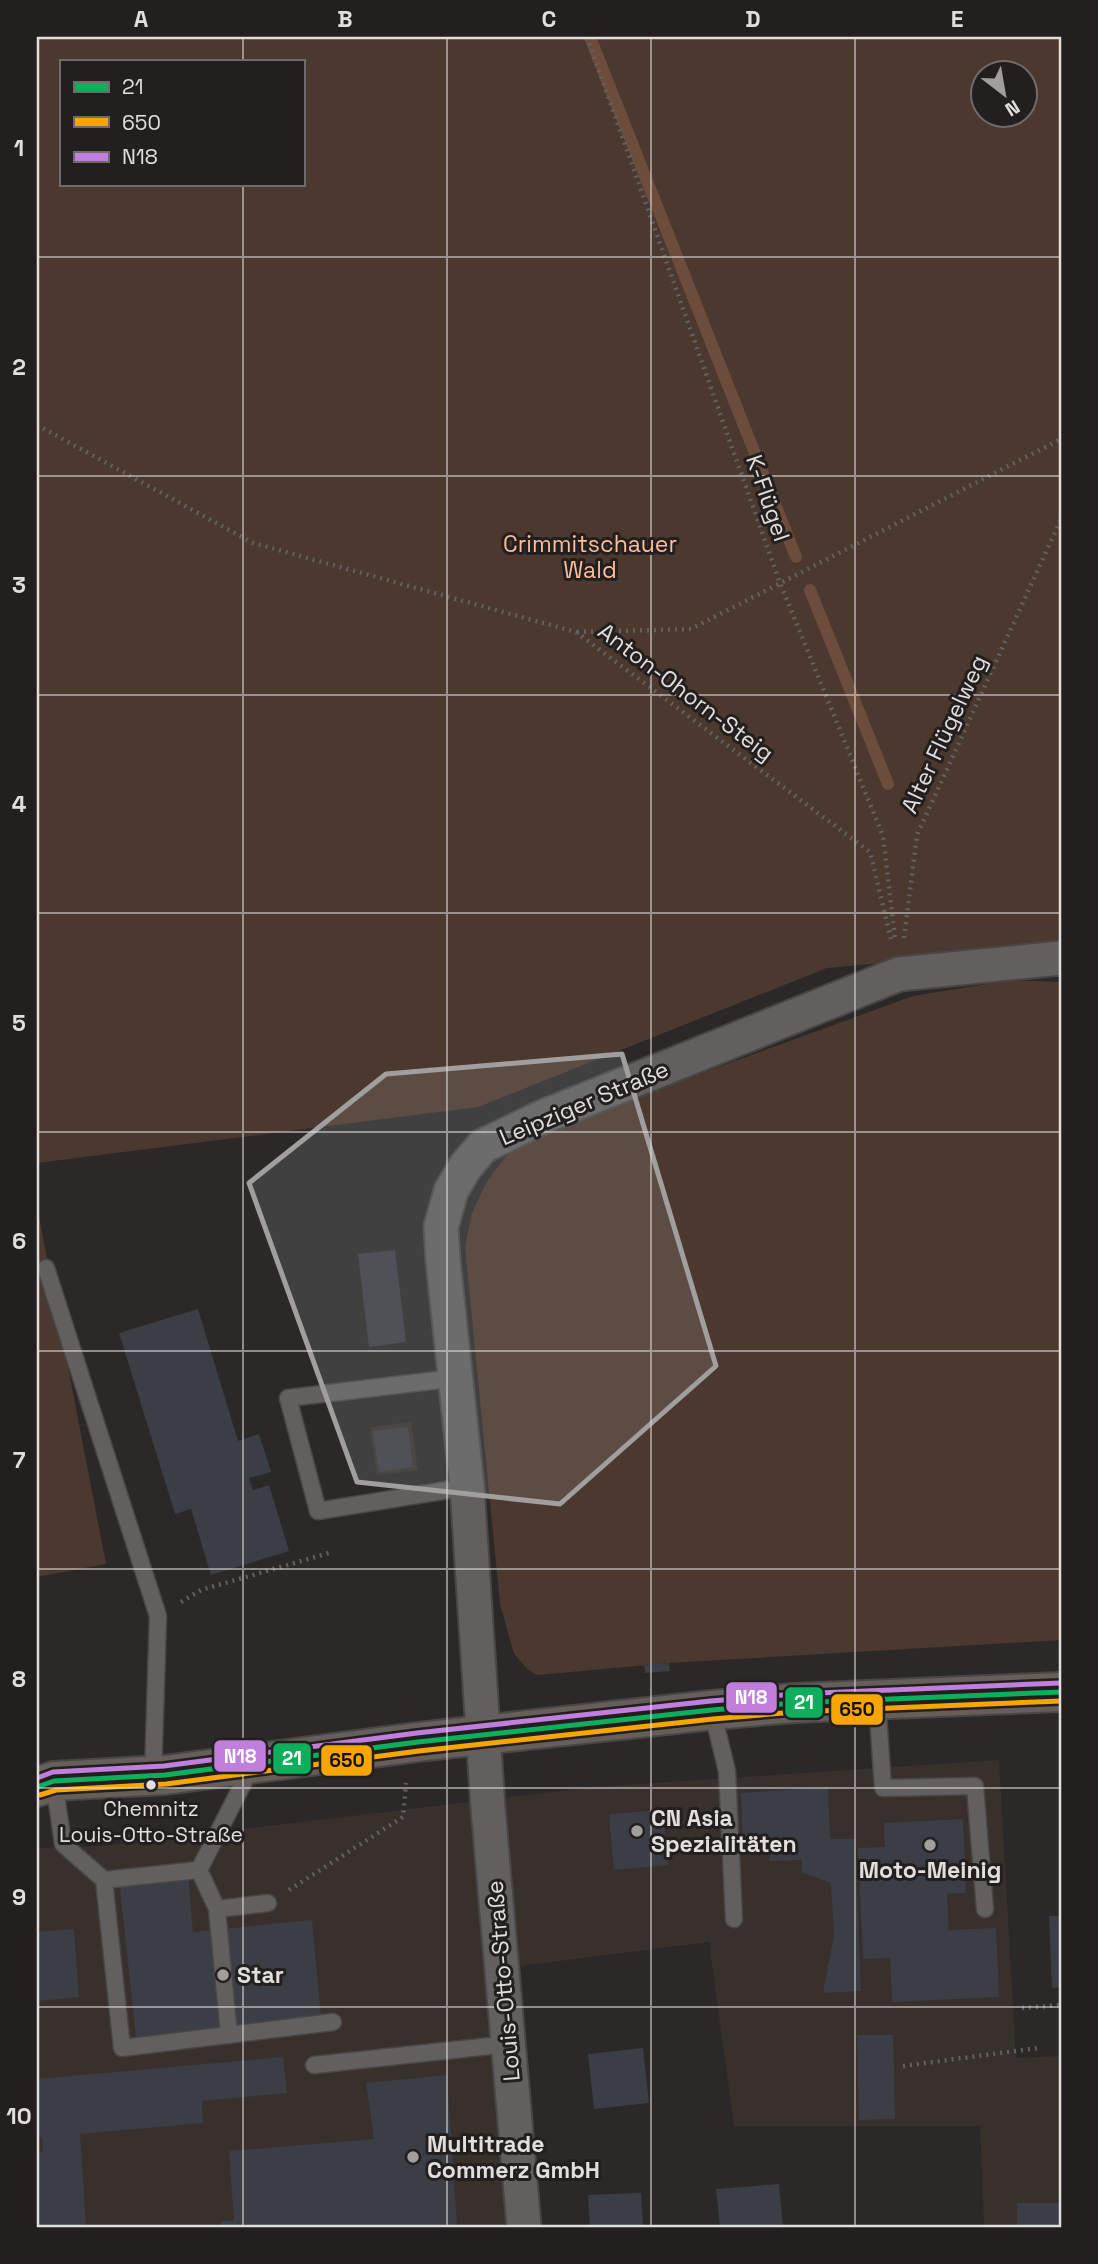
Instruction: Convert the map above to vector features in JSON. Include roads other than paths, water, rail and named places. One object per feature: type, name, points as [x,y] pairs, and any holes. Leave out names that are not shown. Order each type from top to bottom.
[{"type":"main road","points":[[43,1781],[153,1776],[410,1743],[712,1710],[1061,1692]]},
{"type":"street","name":"Leipziger Straße","points":[[485,1735],[467,1487],[440,1227],[451,1191],[465,1167],[483,1146],[543,1117],[899,974],[1061,958]]},
{"type":"street","name":"Louis-Otto-Straße","points":[[485,1735],[524,2227]]},
{"type":"lane","points":[[46,1268],[158,1616],[153,1776]]},
{"type":"lane","points":[[456,1378],[288,1398],[318,1511],[467,1487]]},
{"type":"lane","points":[[877,1700],[883,1788],[975,1786],[985,1909]]},
{"type":"lane","points":[[712,1710],[727,1771],[734,1919]]},
{"type":"lane","points":[[199,1870],[253,1764]]},
{"type":"lane","points":[[43,1781],[63,1844],[104,1880],[122,2048],[333,2022]]},
{"type":"lane","points":[[104,1880],[199,1870]]},
{"type":"lane","points":[[199,1870],[217,1909],[229,2035]]},
{"type":"lane","points":[[217,1909],[268,1903]]},
{"type":"lane","points":[[314,2065],[509,2044]]},
{"type":"waterway","points":[[590,37],[796,557]]},
{"type":"waterway","points":[[810,590],[888,784]]},
{"type":"place","name":"Chemnitz Louis-Otto-Straße","points":[[151,1785]]},
{"type":"place","name":"CN Asia Spezialitäten","points":[[637,1831]]},
{"type":"place","name":"Moto-Meinig","points":[[930,1845]]},
{"type":"place","name":"Star","points":[[223,1975]]},
{"type":"place","name":"Multitrade Commerz GmbH","points":[[413,2157]]},
{"type":"park label","name":"Crimmitschauer Wald","points":[[590,557]]}]
